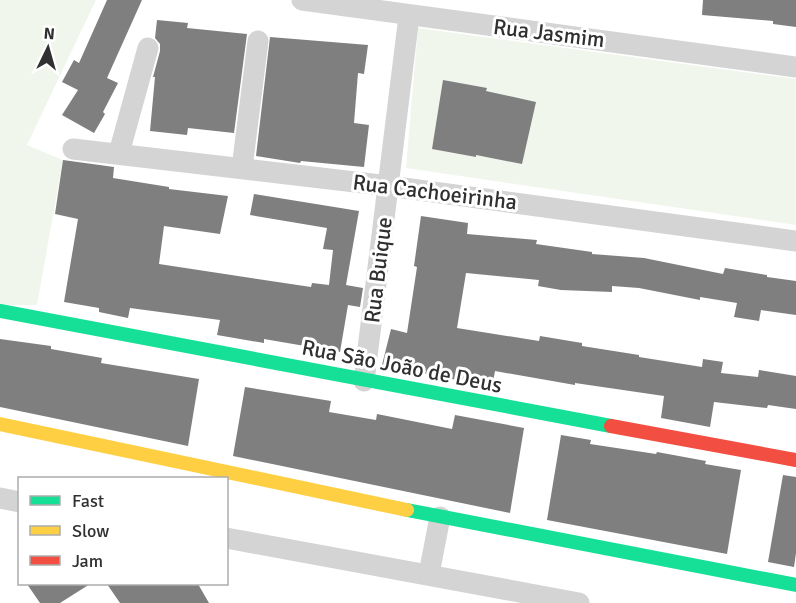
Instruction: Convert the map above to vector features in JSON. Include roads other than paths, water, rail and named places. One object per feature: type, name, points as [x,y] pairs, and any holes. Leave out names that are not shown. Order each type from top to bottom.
[{"type":"street","name":"Rua Jasmim","points":[[302,0],[796,67]]},
{"type":"street","name":"Rua Buique","points":[[364,381],[409,16]]},
{"type":"street","points":[[242,168],[258,41]]},
{"type":"street","points":[[119,153],[148,48]]},
{"type":"street","name":"Rua Cachoeirinha","points":[[73,148],[389,186],[796,241]]},
{"type":"street","name":"Rua São João de Deus","points":[[0,310],[364,381],[796,460]]},
{"type":"street","points":[[0,424],[440,518],[796,585]]},
{"type":"street","points":[[0,498],[18,502]]},
{"type":"street","points":[[429,574],[440,518]]},
{"type":"street","points":[[228,538],[579,603]]}]
